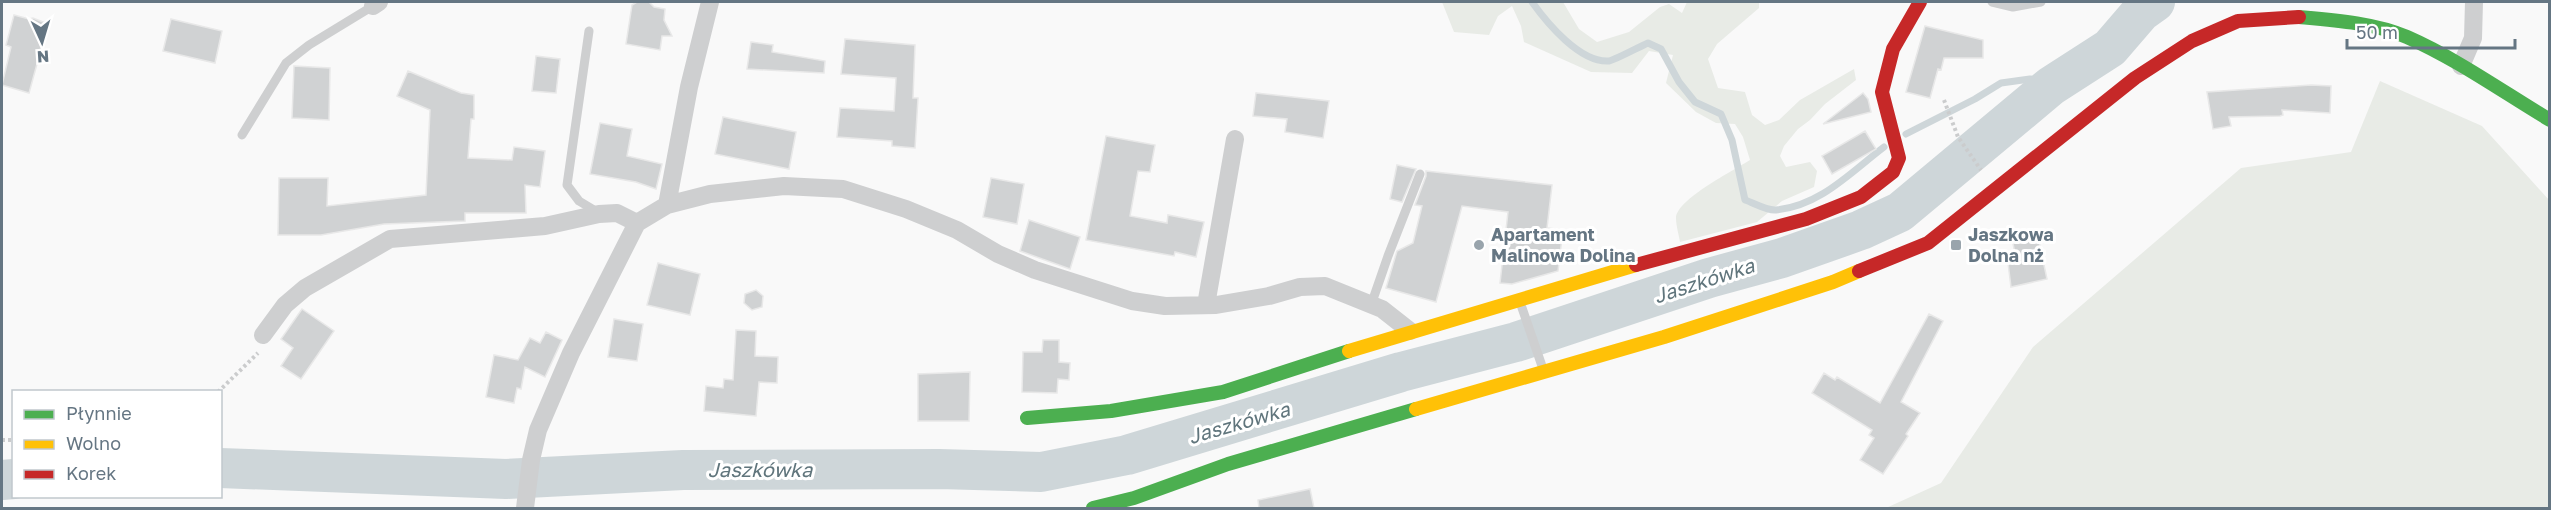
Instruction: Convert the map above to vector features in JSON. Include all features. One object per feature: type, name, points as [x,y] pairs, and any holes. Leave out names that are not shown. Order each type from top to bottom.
[{"type":"street","points":[[668,205],[689,87],[710,2]]},
{"type":"street","points":[[1027,418],[1142,407],[1222,392],[1410,331],[1620,269],[1806,219],[1862,197],[1893,172],[1899,158],[1882,92],[1893,49],[1920,2]]},
{"type":"street","points":[[2462,66],[2473,38],[2474,2]]},
{"type":"street","points":[[1093,508],[1134,498],[1228,464],[1664,337],[1843,278],[1928,243],[2135,78],[2192,41],[2238,21],[2289,16],[2347,21],[2405,36],[2462,66],[2550,120]]},
{"type":"street","points":[[1206,305],[1235,139]]},
{"type":"street","points":[[525,501],[538,430],[571,353],[637,222],[668,205],[710,194],[784,186],[843,189],[906,209],[957,230],[998,254],[1035,270],[1132,301],[1165,306],[1206,305],[1269,296],[1300,287],[1325,286],[1382,309],[1410,331]]},
{"type":"street","points":[[263,336],[285,305],[305,288],[390,239],[545,226],[599,214],[617,213],[637,222]]},
{"type":"lane","points":[[1992,2],[2013,7],[2041,2]]},
{"type":"lane","points":[[242,135],[286,63],[309,45],[376,4]]},
{"type":"lane","points":[[589,31],[567,185],[579,201],[599,214]]},
{"type":"lane","points":[[1371,305],[1420,174]]},
{"type":"lane","points":[[1519,300],[1544,372]]},
{"type":"path","points":[[1944,100],[1958,136],[1995,190]]},
{"type":"path","points":[[220,390],[258,356],[263,336]]},
{"type":"shaded area","points":[[1442,2],[1563,2],[1579,29],[1597,42],[1629,32],[1660,7],[1669,4],[1682,13],[1687,2],[1759,2],[1759,8],[1717,44],[1708,59],[1718,88],[1745,92],[1752,115],[1765,125],[1779,120],[1800,100],[1854,69],[1856,80],[1798,129],[1784,146],[1780,156],[1786,167],[1810,162],[1817,171],[1814,187],[1782,201],[1757,222],[1680,242],[1676,218],[1686,202],[1707,186],[1750,160],[1743,137],[1735,124],[1716,123],[1696,112],[1666,83],[1673,55],[1649,51],[1632,73],[1591,72],[1524,42],[1521,26],[1512,6],[1498,16],[1489,35],[1454,32]]},
{"type":"shaded area","points":[[2380,81],[2482,126],[2549,200],[2549,508],[1886,508],[1941,483],[2033,347],[2241,168],[2351,152]]},
{"type":"building","points":[[637,2],[649,2],[654,7],[665,9],[664,20],[672,36],[662,36],[660,50],[626,44],[632,5]]},
{"type":"building","points":[[14,15],[33,18],[48,24],[29,93],[2,85],[11,47],[6,45]]},
{"type":"building","points":[[171,19],[222,31],[215,63],[163,51]]},
{"type":"building","points":[[1925,26],[1983,40],[1983,58],[1944,58],[1941,70],[1938,69],[1930,98],[1906,92]]},
{"type":"building","points":[[845,39],[915,45],[913,98],[918,98],[915,148],[892,146],[892,141],[837,137],[840,108],[894,111],[896,78],[841,74]]},
{"type":"building","points":[[751,42],[773,45],[772,52],[825,61],[824,73],[747,69]]},
{"type":"building","points":[[536,56],[560,59],[556,93],[532,91]]},
{"type":"building","points":[[294,66],[330,68],[329,120],[292,118]]},
{"type":"building","points":[[408,71],[461,93],[474,95],[474,119],[471,119],[468,158],[512,160],[514,147],[545,151],[540,187],[525,185],[526,213],[465,213],[465,221],[384,224],[321,235],[278,235],[279,178],[328,178],[327,206],[426,195],[430,110],[397,96]]},
{"type":"building","points":[[2311,85],[2331,86],[2330,113],[2282,110],[2283,115],[2280,116],[2229,117],[2231,126],[2213,129],[2207,92]]},
{"type":"building","points":[[1256,93],[1329,101],[1323,138],[1285,132],[1287,119],[1253,116]]},
{"type":"building","points":[[1863,93],[1868,99],[1871,112],[1823,124]]},
{"type":"building","points":[[723,117],[796,132],[789,169],[715,154]]},
{"type":"building","points":[[600,123],[632,129],[627,156],[662,164],[656,189],[636,182],[590,174]]},
{"type":"building","points":[[1865,131],[1876,149],[1832,174],[1822,156]]},
{"type":"building","points":[[1106,136],[1155,145],[1150,172],[1138,171],[1130,216],[1167,223],[1168,215],[1204,222],[1196,257],[1175,252],[1174,256],[1086,240]]},
{"type":"building","points":[[1397,165],[1416,169],[1402,202],[1390,199]]},
{"type":"building","points":[[1426,171],[1552,185],[1547,228],[1563,230],[1558,271],[1512,284],[1500,283],[1508,212],[1462,206],[1436,302],[1386,288],[1397,251],[1413,243],[1422,206],[1415,205]]},
{"type":"building","points":[[991,178],[1024,184],[1017,224],[983,217]]},
{"type":"building","points":[[1029,220],[1080,237],[1070,269],[1020,251]]},
{"type":"building","points":[[2037,232],[2047,279],[2011,287],[2007,255],[2015,254],[2012,238]]},
{"type":"building","points":[[658,263],[700,274],[690,315],[647,305]]},
{"type":"building","points":[[756,290],[763,296],[762,307],[752,310],[744,303],[745,294]]},
{"type":"building","points":[[302,309],[334,331],[301,379],[281,366],[293,348],[281,339]]},
{"type":"building","points":[[1929,314],[1943,321],[1901,402],[1920,413],[1883,474],[1860,460],[1874,438],[1869,435],[1872,430],[1812,393],[1824,373],[1835,380],[1837,377],[1880,403]]},
{"type":"building","points":[[614,319],[643,324],[637,361],[608,357]]},
{"type":"building","points":[[736,330],[756,331],[755,356],[778,357],[777,383],[759,382],[756,416],[704,411],[706,386],[723,388],[724,379],[733,380]]},
{"type":"building","points":[[546,332],[562,340],[545,377],[525,367],[521,389],[517,388],[514,403],[486,397],[494,355],[518,360],[530,338],[540,343]]},
{"type":"building","points":[[1043,340],[1059,340],[1059,362],[1070,363],[1069,380],[1058,379],[1057,393],[1022,392],[1023,352],[1042,352]]},
{"type":"building","points":[[970,372],[969,421],[918,421],[918,374]]},
{"type":"building","points":[[1310,489],[1314,508],[1259,508],[1258,500]]},
{"type":"waterway","points":[[1532,2],[1565,40],[1587,56],[1609,61],[1648,43],[1661,49],[1679,82],[1695,102],[1721,114],[1732,140],[1745,200],[1760,207],[1776,210],[1807,202],[1847,177],[1884,147]]},
{"type":"waterway","name":"Jaszkówka","points":[[222,468],[506,479],[683,470],[939,469],[1041,472],[1127,455],[1401,372],[1516,342],[1709,278],[1782,258],[1861,230],[1900,212],[2051,86],[2110,48],[2141,12],[2155,2]]},
{"type":"waterway","points":[[1906,134],[2001,83],[2030,79],[2059,81]]},
{"type":"waterway","name":"Jaszkówka","points":[[2,480],[12,479]]},
{"type":"traffic: fast","points":[[2299,17],[2368,25],[2395,32],[2462,66],[2550,120]]},
{"type":"traffic: fast","points":[[1027,418],[1111,411],[1223,392],[1349,351]]},
{"type":"traffic: fast","points":[[1093,508],[1134,498],[1228,464],[1416,409]]},
{"type":"traffic: slow","points":[[1349,351],[1636,265]]},
{"type":"traffic: slow","points":[[1416,409],[1664,337],[1833,282],[1859,271]]},
{"type":"traffic: jam","points":[[1636,265],[1806,219],[1861,197],[1893,172],[1899,158],[1882,92],[1893,49],[1920,2]]},
{"type":"traffic: jam","points":[[1859,271],[1928,243],[2135,78],[2192,41],[2238,21],[2299,17]]},
{"type":"place","name":"Apartament Malinowa Dolina","points":[[1479,245]]},
{"type":"place","name":"Jaszkowa Dolna nż","points":[[1956,245]]}]
